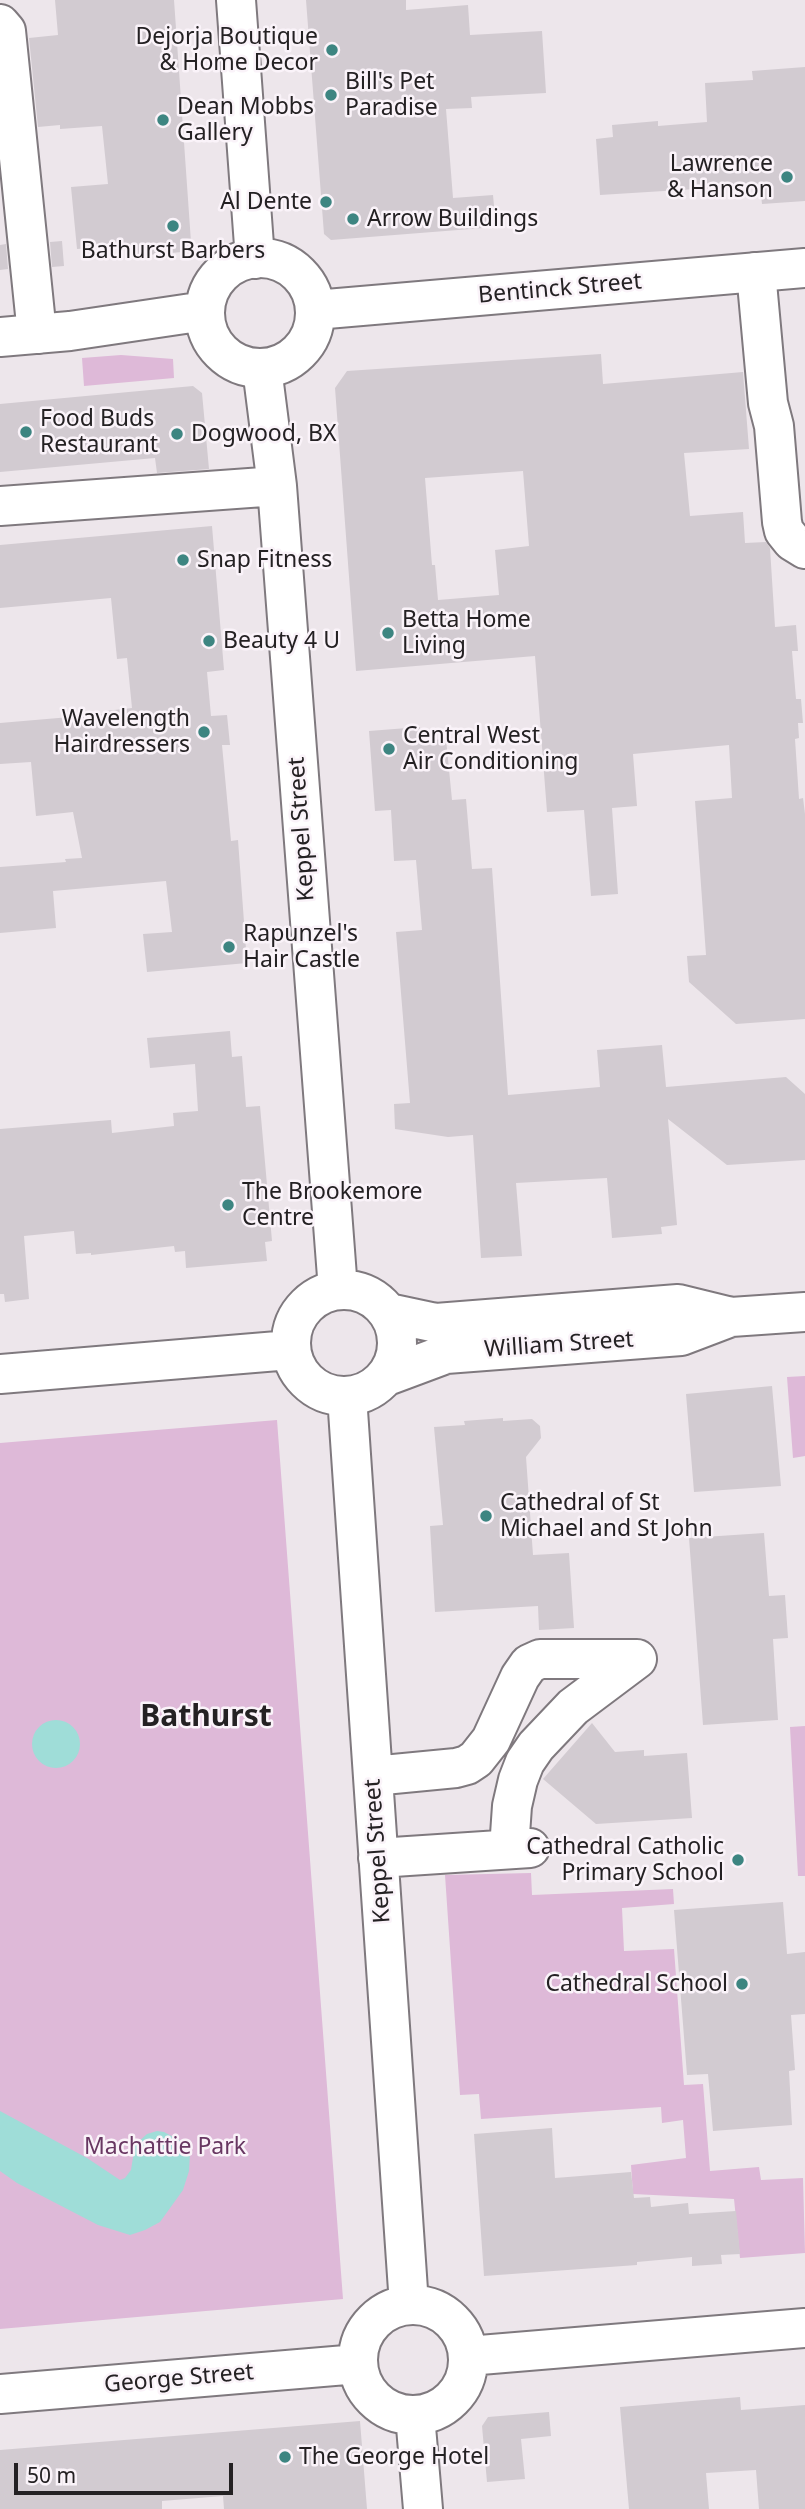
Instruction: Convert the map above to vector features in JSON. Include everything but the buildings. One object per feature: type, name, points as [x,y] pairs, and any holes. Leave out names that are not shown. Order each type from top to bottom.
[{"type":"street","points":[[236,0],[255,259]]},
{"type":"street","points":[[0,24],[6,31],[19,335],[70,331],[205,311]]},
{"type":"street","points":[[255,259],[273,260],[289,266],[302,278],[311,293],[315,310],[314,327],[307,343],[295,356],[279,365],[262,368],[244,366],[228,358],[215,345],[207,329],[205,311],[208,295],[226,270],[240,262],[255,259]]},
{"type":"street","points":[[779,270],[797,520],[799,530],[805,535]]},
{"type":"street","points":[[779,270],[768,403],[774,426],[784,531],[792,541],[805,549]]},
{"type":"street","name":"Bentinck Street","points":[[315,310],[779,270]]},
{"type":"street","name":"Keppel Street","points":[[262,368],[277,486],[338,1290]]},
{"type":"street","points":[[0,506],[277,486]]},
{"type":"street","points":[[338,1290],[318,1296],[301,1310],[290,1336],[290,1350],[295,1367],[306,1382],[321,1392],[339,1397],[347,1396]]},
{"type":"street","name":"William Street","points":[[338,1290],[367,1294],[389,1313],[436,1323],[678,1304],[731,1317]]},
{"type":"street","name":"William Street","points":[[347,1396],[374,1388],[387,1376],[446,1354],[681,1336],[731,1317],[805,1312]]},
{"type":"street","points":[[387,1376],[395,1359],[397,1341],[389,1313]]},
{"type":"street","points":[[0,1374],[290,1350]]},
{"type":"street","name":"Keppel Street","points":[[347,1396],[409,2305]]},
{"type":"street","points":[[373,1776],[456,1768],[476,1759],[491,1740],[520,1676],[529,1664],[540,1659],[637,1659],[573,1707],[536,1746],[525,1762],[512,1806],[520,1849],[378,1858]]},
{"type":"street","points":[[409,2305],[426,2307],[449,2319],[464,2339],[468,2356],[467,2371],[454,2397],[443,2406],[415,2415],[398,2413],[383,2406],[371,2395],[362,2381],[358,2364],[366,2331],[378,2318],[392,2309],[409,2305]]},
{"type":"street","points":[[468,2356],[805,2328]]},
{"type":"street","name":"George Street","points":[[0,2394],[358,2364]]},
{"type":"street","points":[[415,2415],[423,2509]]},
{"type":"green space","points":[[121,355],[173,359],[174,378],[84,386],[82,358]]},
{"type":"green space","points":[[805,1376],[805,1456],[793,1458],[787,1377]]},
{"type":"green space","name":"Machattie Park","points":[[277,1420],[343,2299],[0,2329],[0,1443]]},
{"type":"green space","points":[[805,1726],[805,1876],[798,1876],[790,1727]]},
{"type":"green space","points":[[531,1873],[532,1895],[673,1889],[674,1904],[622,1908],[624,1951],[674,1949],[684,2085],[703,2084],[710,2171],[759,2167],[761,2180],[803,2178],[805,2253],[740,2258],[734,2199],[633,2194],[631,2165],[686,2158],[683,2120],[662,2123],[661,2107],[481,2119],[479,2094],[460,2095],[445,1875]]},
{"type":"water","points":[[56,1720],[73,1727],[80,1744],[73,1761],[56,1768],[39,1761],[32,1744],[39,1727]]},
{"type":"water","points":[[0,2111],[87,2158],[120,2180],[131,2170],[135,2145],[147,2134],[164,2132],[183,2142],[190,2153],[189,2171],[183,2190],[160,2222],[145,2230],[130,2235],[98,2225],[17,2183],[0,2171]]},
{"type":"place","name":"Dejorja Boutique & Home Decor","points":[[332,50]]},
{"type":"place","name":"Bill's Pet Paradise","points":[[331,95]]},
{"type":"place","name":"Dean Mobbs Gallery","points":[[163,120]]},
{"type":"place","name":"Lawrence & Hanson","points":[[787,177]]},
{"type":"place","name":"Al Dente","points":[[326,202]]},
{"type":"place","name":"Arrow Buildings","points":[[353,219]]},
{"type":"place","name":"Bathurst Barbers","points":[[173,226]]},
{"type":"place","name":"Food Buds Restaurant","points":[[26,432]]},
{"type":"place","name":"Dogwood, BX","points":[[177,434]]},
{"type":"place","name":"Snap Fitness","points":[[183,560]]},
{"type":"place","name":"Betta Home Living","points":[[388,633]]},
{"type":"place","name":"Beauty 4 U","points":[[209,641]]},
{"type":"place","name":"Wavelength Hairdressers","points":[[204,732]]},
{"type":"place","name":"Central West Air Conditioning","points":[[389,749]]},
{"type":"place","name":"Rapunzel's Hair Castle","points":[[229,947]]},
{"type":"place","name":"The Brookemore Centre","points":[[228,1205]]},
{"type":"place","name":"Cathedral of St Michael and St John","points":[[486,1516]]},
{"type":"place","name":"Cathedral Catholic Primary School","points":[[738,1860]]},
{"type":"place","name":"Cathedral School","points":[[742,1984]]},
{"type":"place","name":"The George Hotel","points":[[285,2457]]},
{"type":"district","name":"Bathurst","points":[[206,1717]]}]
